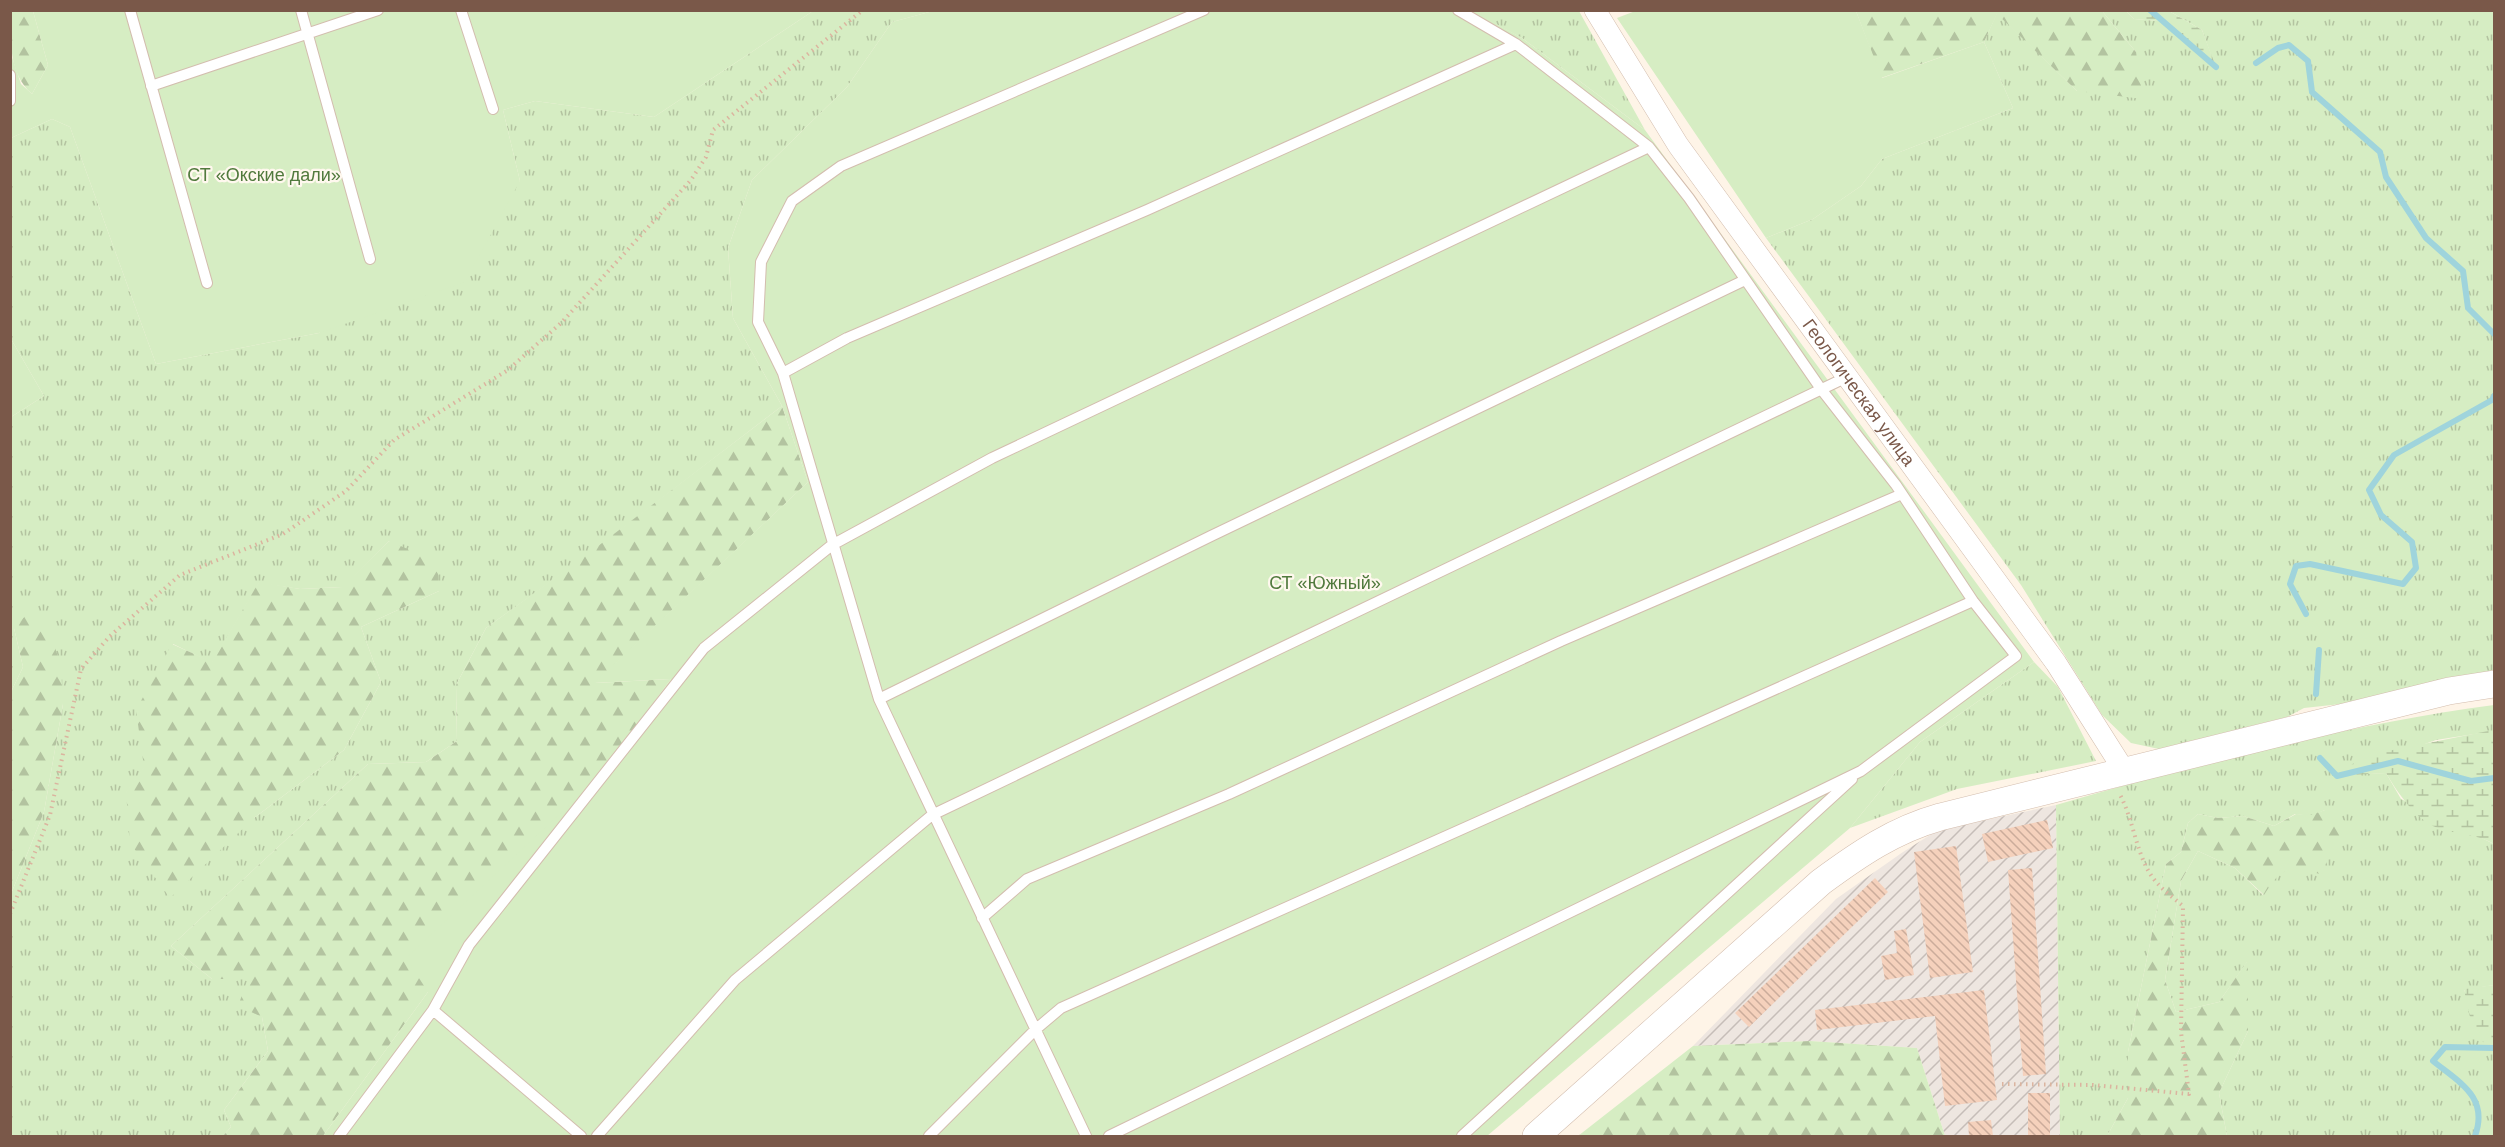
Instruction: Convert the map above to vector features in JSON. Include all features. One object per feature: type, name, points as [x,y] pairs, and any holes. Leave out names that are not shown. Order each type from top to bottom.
[{"type":"street","name":"Геологическая улица","points":[[1594,10],[1678,145],[2056,663],[2118,774]]},
{"type":"street","points":[[1536,1137],[1821,882],[1869,847],[1917,824],[2449,691],[2494,684]]},
{"type":"lane","points":[[130,10],[207,284]]},
{"type":"lane","points":[[301,10],[370,260]]},
{"type":"lane","points":[[151,86],[378,10]]},
{"type":"lane","points":[[461,10],[493,109]]},
{"type":"lane","points":[[1086,1137],[879,699],[783,373],[758,322],[761,262],[792,201],[841,166],[1204,10]]},
{"type":"lane","points":[[1458,10],[1516,44],[1649,147],[1689,198],[1821,389],[1902,494],[1973,601],[2016,656],[1861,771],[1462,1137]]},
{"type":"lane","points":[[783,373],[847,338],[1158,205],[1516,44]]},
{"type":"lane","points":[[10,75],[13,91],[10,101]]},
{"type":"lane","points":[[339,1137],[433,1010],[469,945],[704,648],[832,545],[992,458],[1649,147]]},
{"type":"lane","points":[[879,699],[1211,536],[1745,280]]},
{"type":"lane","points":[[597,1137],[735,981],[932,815],[1847,377]]},
{"type":"lane","points":[[982,918],[1027,879],[1229,794],[1561,641],[1902,494]]},
{"type":"lane","points":[[929,1137],[1035,1030],[1061,1008],[1973,601]]},
{"type":"lane","points":[[1109,1137],[1861,771]]},
{"type":"lane","points":[[433,1010],[581,1137]]},
{"type":"path","points":[[10,914],[50,815],[81,669],[110,636],[180,575],[283,534],[346,491],[394,440],[508,370],[562,322],[691,180],[706,157],[713,130],[863,10]]},
{"type":"path","points":[[2002,1084],[2093,1085],[2189,1094],[2181,1032],[2183,906],[2157,884],[2146,864],[2118,774]]},
{"type":"shaded area","points":[[2056,805],[2060,1136],[1945,1136],[1917,1048],[1810,1041],[1693,1046],[1836,899],[1903,852],[1938,830]]},
{"type":"green space","name":"СТ «Южный»","points":[[1471,10],[1522,38],[1645,130],[2034,662],[1920,742],[1850,828],[1487,1136],[323,1136],[428,992],[406,958],[597,779],[671,679],[594,683],[808,482],[782,406],[733,318],[728,248],[752,180],[847,87],[892,22],[933,11]]},
{"type":"green space","points":[[1638,10],[1856,11],[1882,78],[1984,42],[2013,108],[1882,159],[1861,186],[1813,219],[1766,238],[1617,18]]},
{"type":"green space","points":[[10,11],[33,11],[48,65],[32,94],[24,86],[12,55]]},
{"type":"green space","name":"СТ «Окские дали»","points":[[33,11],[813,11],[654,117],[535,101],[503,110],[520,181],[465,282],[319,333],[156,364],[70,127],[52,119],[11,138],[10,51],[21,84],[32,94],[48,65]]},
{"type":"green space","points":[[813,11],[933,11],[892,22],[847,87],[752,180],[728,248],[733,318],[782,406],[585,557],[486,628],[456,685],[457,741],[426,762],[368,764],[171,946],[212,979],[249,979],[262,1017],[268,1051],[224,1110],[231,1127],[223,1136],[11,1136],[11,894],[44,812],[63,704],[14,628],[23,667],[11,692],[11,417],[44,396],[11,339],[11,138],[52,119],[70,127],[156,364],[319,333],[520,181],[503,110],[535,101],[654,117]],"holes":[[[389,541],[439,591],[361,627],[381,682],[344,750],[254,818],[126,793],[144,768],[173,644],[212,663],[259,583],[300,589],[343,587]]]},
{"type":"green space","points":[[1471,11],[1579,11],[1645,130],[1522,38]]},
{"type":"green space","points":[[1856,11],[2102,11],[2136,52],[2143,99],[2077,91],[1997,14],[1984,42],[1881,78]]},
{"type":"green space","points":[[2102,11],[2126,11],[2134,19],[2159,21],[2215,66],[2202,30],[2169,11],[2494,11],[2494,670],[2341,704],[2304,708],[2287,717],[2159,749],[2131,743],[2102,715],[2021,585],[1766,238],[1813,219],[1861,186],[1882,159],[2013,108],[1984,42],[1997,13],[2077,91],[2136,52]]},
{"type":"green space","points":[[2126,11],[2169,11],[2202,30],[2216,67],[2159,21],[2134,19]]},
{"type":"green space","points":[[11,339],[44,396],[10,417]]},
{"type":"green space","points":[[782,406],[808,482],[595,683],[671,679],[597,779],[428,992],[323,1136],[223,1136],[231,1127],[224,1110],[268,1051],[262,1017],[238,1006],[248,979],[212,979],[171,946],[368,764],[426,762],[457,741],[456,685],[486,628]]},
{"type":"green space","points":[[389,541],[438,562],[439,591],[361,627],[381,682],[344,750],[254,818],[170,898],[130,843],[126,792],[144,767],[136,710],[172,644],[212,662],[259,582],[300,589],[342,587]]},
{"type":"green space","points":[[27,614],[48,626],[61,666],[63,704],[44,812],[11,894],[11,692],[23,667],[14,628]]},
{"type":"green space","points":[[2034,662],[2058,687],[2096,761],[1957,789],[1850,828],[1920,742]]},
{"type":"green space","points":[[2494,705],[2494,731],[2436,740],[2338,775],[2386,773],[2401,799],[2494,844],[2494,985],[2464,990],[2491,1049],[2494,1049],[2494,1136],[2227,1136],[2219,1093],[2248,1031],[2247,962],[2219,1002],[2176,1012],[2165,980],[2181,881],[2198,851],[2235,868],[2263,895],[2276,875],[2293,867],[2325,810],[2311,816],[2295,814],[2274,826],[2243,816],[2218,818],[2198,814],[2188,823],[2181,852],[2166,864],[2128,1052],[2128,1098],[2107,1136],[2060,1136],[2056,805],[2163,775],[2329,734]]},
{"type":"green space","points":[[2494,731],[2494,844],[2432,826],[2416,814],[2386,773],[2337,776],[2363,756]]},
{"type":"green space","points":[[2325,810],[2345,821],[2342,835],[2320,874],[2293,869],[2287,871],[2276,878],[2264,895],[2235,868],[2198,851],[2181,881],[2165,980],[2176,1012],[2219,1002],[2248,960],[2248,1031],[2219,1093],[2227,1136],[2107,1136],[2128,1098],[2128,1052],[2166,864],[2181,852],[2188,823],[2198,814],[2218,818],[2243,816],[2274,826],[2296,814],[2311,815]]},
{"type":"green space","points":[[2494,985],[2494,1049],[2487,1045],[2476,1032],[2464,989]]},
{"type":"green space","points":[[1810,1041],[1917,1048],[1945,1136],[1578,1136],[1693,1046]]},
{"type":"building","points":[[2047,820],[2053,848],[1988,862],[1982,834]]},
{"type":"building","points":[[1956,846],[1973,972],[1930,978],[1914,852]]},
{"type":"building","points":[[2032,868],[2046,1074],[2023,1076],[2008,870]]},
{"type":"building","points":[[1875,878],[1888,892],[1749,1027],[1735,1013]]},
{"type":"building","points":[[1906,929],[1914,975],[1885,980],[1881,956],[1897,953],[1894,931]]},
{"type":"building","points":[[1984,990],[1997,1100],[1945,1106],[1935,1016],[1817,1030],[1815,1010]]},
{"type":"building","points":[[2028,1093],[2050,1093],[2050,1136],[2028,1136]]},
{"type":"building","points":[[1991,1120],[1993,1136],[1969,1136],[1968,1122]]},
{"type":"waterway","points":[[2150,10],[2216,67]]},
{"type":"waterway","points":[[2256,63],[2278,48],[2289,45],[2308,61],[2312,92],[2380,152],[2386,177],[2426,238],[2463,271],[2468,308],[2494,334]]},
{"type":"waterway","points":[[2306,614],[2290,584],[2296,566],[2310,564],[2403,584],[2416,568],[2412,542],[2381,515],[2369,490],[2394,455],[2492,400],[2494,396]]},
{"type":"waterway","points":[[2316,694],[2319,650]]},
{"type":"waterway","points":[[2320,758],[2337,776],[2398,761],[2471,781],[2494,778]]},
{"type":"waterway","points":[[2475,1136],[2478,1122],[2475,1101],[2462,1084],[2433,1061],[2445,1047],[2494,1048]]}]
